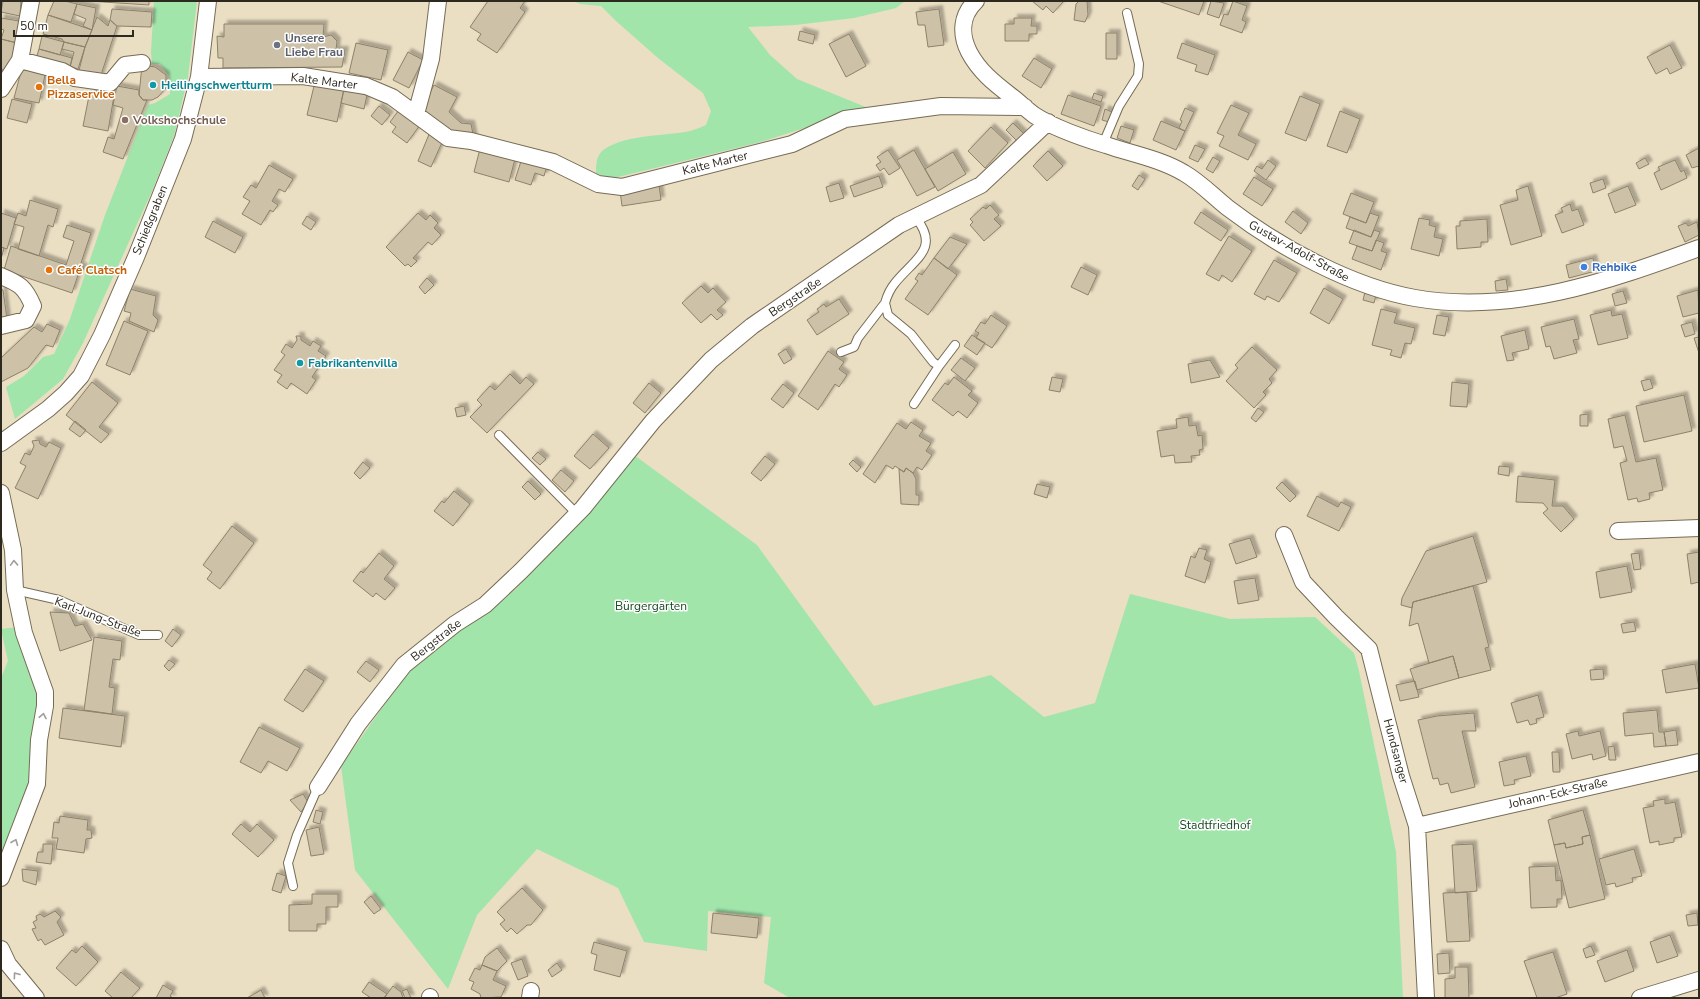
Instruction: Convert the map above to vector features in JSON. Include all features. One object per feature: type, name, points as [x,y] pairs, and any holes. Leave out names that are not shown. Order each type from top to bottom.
[{"type":"street","points":[[1,89],[20,60],[31,1]]},
{"type":"street","name":"Schießgraben","points":[[1,443],[48,409],[66,393],[81,376],[102,335],[136,257],[183,139],[199,77],[208,1]]},
{"type":"street","points":[[416,114],[431,59],[438,1]]},
{"type":"street","name":"Gustav-Adolf-Straße","points":[[976,1],[966,12],[963,27],[965,44],[985,76],[1029,111],[1048,122],[1103,144],[1157,161],[1185,173],[1229,209],[1262,231],[1297,252],[1354,281],[1414,298],[1445,302],[1506,302],[1566,290],[1614,277],[1699,248]]},
{"type":"street","points":[[20,60],[62,71],[74,78],[110,84],[125,65],[142,63]]},
{"type":"street","name":"Kalte Marter","points":[[199,77],[303,76],[366,86],[392,97],[448,138],[471,141],[553,162],[598,184],[622,187],[792,144],[845,119],[941,106],[1029,111]]},
{"type":"street","name":"Bergstraße","points":[[318,787],[358,724],[404,665],[455,624],[485,606],[577,514],[653,421],[710,360],[752,326],[899,225],[981,185],[1048,122]]},
{"type":"street","points":[[1,276],[18,283],[27,293],[33,306],[26,320],[1,326]]},
{"type":"street","points":[[1,493],[13,550],[15,590],[24,633],[45,692],[45,706],[39,740],[37,784],[1,878]]},
{"type":"street","points":[[1618,531],[1699,528]]},
{"type":"street","name":"Hundsanger","points":[[1284,536],[1303,582],[1369,649],[1401,776],[1418,826],[1426,998]]},
{"type":"street","name":"Johann-Eck-Straße","points":[[1418,826],[1699,762]]},
{"type":"street","points":[[1,949],[8,964],[36,998]]},
{"type":"street","points":[[1640,998],[1699,980]]},
{"type":"lane","points":[[1103,144],[1119,106],[1138,76],[1139,64],[1127,13]]},
{"type":"lane","points":[[841,352],[854,347],[858,338],[885,303],[894,283],[908,269],[926,245],[924,228],[916,218]]},
{"type":"lane","points":[[885,303],[888,315],[911,334],[933,362],[939,366]]},
{"type":"lane","points":[[914,404],[955,345]]},
{"type":"lane","points":[[499,435],[577,514]]},
{"type":"lane","name":"Karl-Jung-Straße","points":[[15,590],[59,600],[139,635],[158,635]]},
{"type":"lane","points":[[293,886],[288,863],[297,835],[318,787]]},
{"type":"green space","points":[[154,1],[197,1],[188,77],[174,136],[153,189],[83,343],[63,379],[15,419],[6,387],[24,376],[43,357],[54,354],[70,319],[105,215],[148,105],[155,103],[170,94],[169,76],[160,64],[152,64],[151,52]]},
{"type":"green space","points":[[574,1],[905,1],[896,8],[854,18],[795,25],[748,27],[770,55],[797,79],[868,108],[757,143],[614,178],[596,174],[597,159],[602,151],[610,146],[631,139],[685,132],[696,129],[706,125],[711,111],[703,93],[658,58],[601,6],[580,4]]},
{"type":"green space","points":[[634,455],[757,545],[874,706],[991,675],[1044,717],[1095,703],[1130,594],[1230,619],[1315,617],[1354,653],[1359,671],[1396,852],[1403,998],[790,998],[764,983],[771,917],[708,911],[707,951],[644,942],[618,888],[537,849],[477,915],[448,989],[355,870],[341,766],[411,667],[516,589]]},
{"type":"green space","points":[[19,627],[42,693],[34,782],[1,878],[1,678],[8,661],[1,629]]},
{"type":"building","points":[[3,1],[21,1],[20,16],[1,12]]},
{"type":"building","points":[[54,1],[65,1],[77,4],[71,22],[48,15]]},
{"type":"building","points":[[88,1],[149,1],[149,5]]},
{"type":"building","points":[[488,1],[525,1],[520,8],[525,12],[497,53],[477,40],[481,34],[470,27]]},
{"type":"building","points":[[1032,1],[1063,2],[1053,13],[1046,6],[1043,10]]},
{"type":"building","points":[[1079,1],[1087,1],[1088,15],[1085,22],[1074,20],[1076,4]]},
{"type":"building","points":[[1158,1],[1204,1],[1199,15]]},
{"type":"building","points":[[1211,1],[1224,3],[1219,18],[1207,14]]},
{"type":"building","points":[[1233,1],[1247,6],[1242,20],[1246,22],[1242,33],[1220,25],[1224,14],[1228,15]]},
{"type":"building","points":[[77,4],[96,8],[92,30],[83,26],[86,19],[74,14]]},
{"type":"building","points":[[112,9],[152,12],[151,27],[117,26],[110,20]]},
{"type":"building","points":[[939,9],[944,45],[928,47],[925,25],[918,25],[916,12]]},
{"type":"building","points":[[48,15],[92,30],[85,47],[64,42],[62,39],[43,34]]},
{"type":"building","points":[[97,17],[108,26],[110,20],[117,26],[100,78],[78,74],[85,47]]},
{"type":"building","points":[[1,18],[19,21],[17,43],[1,39],[4,30],[1,29]]},
{"type":"building","points":[[1014,18],[1032,18],[1031,26],[1037,26],[1037,34],[1029,34],[1029,41],[1005,41],[1005,24],[1014,24]]},
{"type":"building","name":"Unsere Liebe Frau","points":[[224,24],[324,24],[323,37],[331,35],[337,41],[336,50],[345,50],[342,67],[223,68],[223,58],[218,58],[217,36],[224,37]]},
{"type":"building","points":[[800,31],[815,35],[813,44],[798,40]]},
{"type":"building","points":[[1106,33],[1117,33],[1117,59],[1106,59]]},
{"type":"building","points":[[849,34],[866,66],[846,77],[829,44]]},
{"type":"building","points":[[42,36],[64,42],[60,55],[39,49]]},
{"type":"building","points":[[1,39],[17,43],[7,72],[1,69]]},
{"type":"building","points":[[64,42],[85,47],[78,69],[70,67],[74,52],[62,49]]},
{"type":"building","points":[[356,43],[388,50],[381,80],[349,73]]},
{"type":"building","points":[[1182,43],[1215,55],[1208,75],[1195,71],[1197,65],[1177,58]]},
{"type":"building","points":[[1670,45],[1682,68],[1670,74],[1667,68],[1656,74],[1647,57]]},
{"type":"building","points":[[39,49],[72,58],[70,67],[36,59]]},
{"type":"building","points":[[408,52],[423,60],[409,88],[393,80]]},
{"type":"building","points":[[1034,58],[1052,69],[1041,88],[1022,76]]},
{"type":"building","name":"Heilingschwertturm","points":[[142,65],[155,67],[166,75],[166,88],[158,97],[152,100],[143,100],[139,95]]},
{"type":"building","points":[[22,68],[45,75],[39,103],[14,98]]},
{"type":"building","points":[[59,79],[67,80],[66,85],[57,84]]},
{"type":"building","points":[[315,82],[344,89],[337,122],[307,115]]},
{"type":"building","points":[[434,85],[457,97],[449,112],[461,123],[471,124],[474,139],[452,136],[421,110]]},
{"type":"building","points":[[117,86],[139,90],[139,95],[143,100],[147,100],[123,159],[103,152],[108,137],[114,139],[123,108],[113,105]]},
{"type":"building","points":[[344,89],[367,95],[364,109],[341,103]]},
{"type":"building","points":[[90,91],[114,96],[108,131],[83,126]]},
{"type":"building","points":[[1094,93],[1103,96],[1101,102],[1092,99]]},
{"type":"building","points":[[1068,95],[1101,106],[1094,126],[1061,114]]},
{"type":"building","points":[[1300,96],[1320,104],[1306,141],[1285,133]]},
{"type":"building","points":[[12,99],[32,104],[27,123],[7,118]]},
{"type":"building","points":[[1231,105],[1249,113],[1238,135],[1256,144],[1248,160],[1219,146],[1224,136],[1217,133]]},
{"type":"building","points":[[379,106],[390,115],[382,125],[371,116]]},
{"type":"building","points":[[1185,108],[1194,112],[1185,131],[1179,128],[1182,121],[1180,120]]},
{"type":"building","points":[[1105,109],[1112,112],[1109,122],[1102,120]]},
{"type":"building","points":[[399,110],[420,125],[407,143],[392,132],[396,127],[390,122]]},
{"type":"building","points":[[1340,111],[1360,119],[1347,153],[1327,146]]},
{"type":"building","points":[[1161,121],[1185,131],[1176,150],[1153,140]]},
{"type":"building","points":[[1013,123],[1024,134],[1017,141],[1006,130]]},
{"type":"building","points":[[1121,126],[1134,130],[1130,143],[1117,138]]},
{"type":"building","points":[[991,127],[1008,143],[985,168],[968,151]]},
{"type":"building","points":[[430,132],[444,138],[431,167],[418,161]]},
{"type":"building","points":[[1195,145],[1205,149],[1198,162],[1189,158]]},
{"type":"building","points":[[1699,148],[1699,166],[1692,168],[1686,155]]},
{"type":"building","points":[[480,149],[515,159],[509,182],[474,172]]},
{"type":"building","points":[[888,150],[900,168],[889,175],[884,168],[880,171],[876,165],[881,162],[877,157]]},
{"type":"building","points":[[914,150],[935,187],[917,196],[897,160]]},
{"type":"building","points":[[1048,151],[1063,166],[1047,181],[1033,166]]},
{"type":"building","points":[[953,152],[966,174],[938,191],[925,169]]},
{"type":"building","points":[[1213,157],[1220,161],[1213,173],[1206,169]]},
{"type":"building","points":[[522,158],[547,166],[544,176],[535,173],[531,185],[515,180]]},
{"type":"building","points":[[1645,158],[1649,164],[1639,169],[1636,163]]},
{"type":"building","points":[[1268,160],[1276,166],[1266,180],[1254,171],[1257,166],[1262,169]]},
{"type":"building","points":[[1675,160],[1681,172],[1684,170],[1687,178],[1661,190],[1654,173],[1660,170],[1658,167]]},
{"type":"building","points":[[269,165],[293,179],[285,192],[279,189],[272,201],[278,205],[273,212],[270,210],[261,225],[242,214],[250,201],[243,197],[251,185],[256,188]]},
{"type":"building","points":[[1139,175],[1145,179],[1138,190],[1132,186]]},
{"type":"building","points":[[879,176],[883,187],[854,197],[850,186]]},
{"type":"building","points":[[1254,177],[1273,189],[1262,206],[1243,194]]},
{"type":"building","points":[[1603,179],[1606,188],[1593,193],[1590,183]]},
{"type":"building","points":[[839,183],[844,198],[830,202],[826,187]]},
{"type":"building","points":[[659,185],[661,200],[622,206],[620,191]]},
{"type":"building","points":[[1528,186],[1542,236],[1511,245],[1500,205],[1518,200],[1516,190]]},
{"type":"building","points":[[1628,186],[1636,205],[1615,213],[1608,194]]},
{"type":"building","points":[[1351,193],[1374,202],[1366,223],[1343,214]]},
{"type":"building","points":[[30,200],[58,209],[53,227],[48,225],[39,256],[18,249],[24,227],[14,224],[18,213],[26,216]]},
{"type":"building","points":[[1570,204],[1572,211],[1578,209],[1584,225],[1562,233],[1555,215],[1563,212],[1561,208]]},
{"type":"building","points":[[990,205],[999,215],[994,219],[1001,226],[984,241],[970,225],[973,222],[970,219],[983,207],[986,209]]},
{"type":"building","points":[[1293,211],[1308,223],[1301,234],[1285,222]]},
{"type":"building","points":[[1201,212],[1228,230],[1221,241],[1194,223]]},
{"type":"building","points":[[1,213],[16,218],[7,249],[1,247]]},
{"type":"building","points":[[418,213],[426,220],[430,215],[438,223],[434,228],[441,235],[432,245],[428,242],[413,258],[417,261],[411,267],[408,264],[405,266],[386,247]]},
{"type":"building","points":[[1370,213],[1379,216],[1371,237],[1346,228],[1350,217],[1366,223]]},
{"type":"building","points":[[307,216],[316,222],[311,230],[302,224]]},
{"type":"building","points":[[1419,218],[1430,220],[1429,225],[1436,227],[1434,237],[1443,239],[1439,256],[1411,249]]},
{"type":"building","points":[[1487,219],[1488,242],[1481,242],[1481,247],[1457,249],[1456,226],[1460,226],[1460,221]]},
{"type":"building","points":[[213,221],[243,237],[235,253],[205,237]]},
{"type":"building","points":[[1697,222],[1699,235],[1685,242],[1678,226],[1686,223],[1688,226]]},
{"type":"building","points":[[67,225],[91,233],[80,266],[84,267],[82,273],[79,272],[72,293],[4,270],[11,246],[66,265],[74,241],[63,237]]},
{"type":"building","points":[[1354,230],[1371,237],[1374,230],[1380,232],[1372,251],[1349,243]]},
{"type":"building","points":[[1229,236],[1252,251],[1232,282],[1222,275],[1219,281],[1206,274]]},
{"type":"building","points":[[950,237],[967,244],[948,269],[934,258]]},
{"type":"building","points":[[1376,240],[1384,243],[1381,251],[1387,253],[1381,270],[1352,259],[1357,246],[1372,251]]},
{"type":"building","points":[[1,247],[4,248],[1,259]]},
{"type":"building","points":[[934,258],[957,275],[928,315],[905,299],[918,281],[915,279],[919,273],[922,275]]},
{"type":"building","points":[[1593,258],[1596,271],[1569,278],[1566,265]]},
{"type":"building","points":[[1274,260],[1297,273],[1279,302],[1267,296],[1265,300],[1254,294]]},
{"type":"building","points":[[1081,267],[1097,275],[1088,295],[1071,287]]},
{"type":"building","points":[[427,278],[434,285],[425,294],[419,287]]},
{"type":"building","points":[[1506,279],[1508,290],[1496,291],[1495,281]]},
{"type":"building","points":[[701,286],[708,293],[713,288],[726,302],[717,310],[723,315],[717,320],[711,314],[701,323],[682,303]]},
{"type":"building","points":[[1324,288],[1343,299],[1329,324],[1310,313]]},
{"type":"building","points":[[1,289],[3,290],[7,319],[1,320]]},
{"type":"building","points":[[130,289],[156,296],[153,315],[158,320],[154,332],[129,321],[131,313],[124,311]]},
{"type":"building","points":[[1698,290],[1699,313],[1683,317],[1677,296]]},
{"type":"building","points":[[1623,291],[1627,303],[1615,306],[1612,294]]},
{"type":"building","points":[[1365,292],[1376,295],[1374,303],[1363,300]]},
{"type":"building","points":[[839,299],[849,314],[817,335],[807,320],[819,312],[817,309],[824,304],[826,307]]},
{"type":"building","points":[[1381,309],[1397,313],[1394,323],[1415,328],[1411,344],[1405,343],[1401,358],[1390,355],[1392,350],[1372,345]]},
{"type":"building","points":[[1611,310],[1612,316],[1622,314],[1628,338],[1598,345],[1590,315]]},
{"type":"building","points":[[991,315],[1007,326],[992,348],[976,338],[979,333],[975,331],[981,322],[985,324]]},
{"type":"building","points":[[1437,315],[1449,317],[1445,336],[1433,334]]},
{"type":"building","points":[[1574,319],[1579,339],[1573,340],[1577,353],[1554,359],[1550,346],[1546,347],[1541,327]]},
{"type":"building","points":[[124,321],[148,331],[130,375],[106,365]]},
{"type":"building","points":[[1692,322],[1695,334],[1685,337],[1681,325]]},
{"type":"building","points":[[47,324],[60,330],[53,347],[46,345],[28,368],[1,382],[1,358],[34,327],[42,332]]},
{"type":"building","points":[[1525,330],[1529,349],[1512,353],[1514,360],[1507,361],[1501,336]]},
{"type":"building","points":[[972,335],[985,343],[977,355],[964,346]]},
{"type":"building","name":"Fabrikantenvilla","points":[[296,336],[301,336],[301,340],[310,346],[313,341],[321,346],[318,351],[326,356],[312,377],[316,380],[307,394],[291,383],[287,389],[277,382],[282,375],[274,370],[285,355],[281,352],[286,344],[292,348],[297,340]]},
{"type":"building","points":[[1699,337],[1699,353],[1694,338]]},
{"type":"building","points":[[1252,347],[1277,370],[1269,379],[1272,383],[1263,392],[1266,395],[1254,408],[1226,381],[1238,368],[1235,365]]},
{"type":"building","points":[[786,349],[792,359],[784,364],[778,354]]},
{"type":"building","points":[[828,351],[844,362],[839,369],[847,375],[839,387],[835,384],[818,410],[798,396]]},
{"type":"building","points":[[961,358],[975,368],[965,381],[951,370]]},
{"type":"building","points":[[1210,360],[1220,377],[1191,383],[1188,364]]},
{"type":"building","points":[[510,374],[520,384],[526,377],[534,384],[487,433],[470,417],[482,405],[477,400],[490,386],[495,390]]},
{"type":"building","points":[[954,377],[972,391],[968,395],[978,403],[967,418],[958,411],[953,416],[932,400],[945,383],[948,385]]},
{"type":"building","points":[[1052,377],[1063,379],[1060,392],[1049,390]]},
{"type":"building","points":[[1650,379],[1653,388],[1644,391],[1641,381]]},
{"type":"building","points":[[92,382],[118,403],[99,427],[109,434],[101,443],[66,415]]},
{"type":"building","points":[[1452,382],[1469,384],[1467,407],[1450,406]]},
{"type":"building","points":[[649,383],[661,393],[645,413],[633,403]]},
{"type":"building","points":[[783,384],[794,393],[783,408],[771,399]]},
{"type":"building","points":[[1684,395],[1692,431],[1644,442],[1636,406]]},
{"type":"building","points":[[464,406],[466,415],[457,417],[455,408]]},
{"type":"building","points":[[1258,408],[1264,412],[1256,422],[1251,418]]},
{"type":"building","points":[[1588,414],[1588,426],[1580,426],[1580,415]]},
{"type":"building","points":[[1625,415],[1636,462],[1656,458],[1663,490],[1649,493],[1650,499],[1638,502],[1637,498],[1628,500],[1620,463],[1627,461],[1623,446],[1614,448],[1608,419]]},
{"type":"building","points":[[1188,417],[1189,426],[1196,425],[1198,436],[1202,435],[1203,449],[1199,450],[1200,455],[1191,456],[1192,462],[1175,463],[1174,455],[1161,457],[1157,431],[1177,428],[1176,419]]},
{"type":"building","points":[[75,421],[86,430],[80,437],[69,429]]},
{"type":"building","points":[[911,422],[923,430],[919,436],[931,443],[926,451],[932,455],[922,470],[917,467],[913,473],[906,468],[904,472],[895,466],[893,469],[886,465],[875,483],[863,474],[897,423],[906,429]]},
{"type":"building","points":[[593,434],[609,448],[590,469],[574,456]]},
{"type":"building","points":[[39,440],[40,444],[46,447],[49,442],[61,448],[38,499],[15,488],[26,466],[20,463],[25,453],[30,455],[34,446],[32,441]]},
{"type":"building","points":[[538,452],[546,459],[540,465],[532,458]]},
{"type":"building","points":[[765,456],[775,464],[761,481],[751,473]]},
{"type":"building","points":[[853,460],[861,467],[857,472],[849,464]]},
{"type":"building","points":[[363,462],[370,468],[360,479],[354,473]]},
{"type":"building","points":[[1499,466],[1510,467],[1509,476],[1498,474]]},
{"type":"building","points":[[906,468],[913,473],[916,479],[916,495],[919,495],[919,505],[901,504],[899,469],[904,472]]},
{"type":"building","points":[[561,470],[574,481],[565,492],[552,480]]},
{"type":"building","points":[[1518,476],[1555,480],[1552,506],[1563,506],[1574,519],[1561,532],[1543,513],[1548,509],[1543,503],[1516,502]]},
{"type":"building","points":[[528,481],[541,494],[535,500],[522,487]]},
{"type":"building","points":[[1282,482],[1296,496],[1290,502],[1276,488]]},
{"type":"building","points":[[1037,484],[1050,487],[1047,498],[1034,494]]},
{"type":"building","points":[[454,491],[470,504],[453,526],[434,511],[442,501],[444,503]]},
{"type":"building","points":[[1317,496],[1338,507],[1341,502],[1351,507],[1339,531],[1307,516]]},
{"type":"building","points":[[232,526],[254,543],[220,589],[207,579],[212,572],[203,565]]},
{"type":"building","points":[[1473,536],[1487,582],[1413,602],[1412,608],[1401,605],[1402,598],[1426,551]]},
{"type":"building","points":[[1250,538],[1257,557],[1236,564],[1229,544]]},
{"type":"building","points":[[1199,548],[1207,550],[1204,559],[1211,562],[1205,583],[1185,576],[1191,556],[1195,558]]},
{"type":"building","points":[[1699,552],[1699,582],[1691,584],[1687,554]]},
{"type":"building","points":[[379,553],[394,566],[384,579],[395,588],[385,600],[376,593],[373,597],[353,581],[361,571],[363,573]]},
{"type":"building","points":[[1639,553],[1641,569],[1634,570],[1631,554]]},
{"type":"building","points":[[1627,566],[1632,592],[1600,598],[1596,572]]},
{"type":"building","points":[[1255,578],[1259,600],[1238,604],[1234,581]]},
{"type":"building","points":[[1473,586],[1489,647],[1485,648],[1491,670],[1459,678],[1453,656],[1429,663],[1418,623],[1409,626],[1413,602]]},
{"type":"building","points":[[50,612],[69,613],[75,626],[83,624],[92,640],[60,651]]},
{"type":"building","points":[[1634,622],[1636,631],[1623,633],[1621,624]]},
{"type":"building","points":[[173,629],[181,635],[172,647],[165,641]]},
{"type":"building","points":[[94,637],[122,641],[120,660],[113,659],[109,687],[115,688],[112,714],[84,710]]},
{"type":"building","points":[[1453,656],[1459,678],[1417,690],[1410,669]]},
{"type":"building","points":[[169,660],[175,664],[169,671],[164,666]]},
{"type":"building","points":[[366,661],[379,670],[370,682],[357,672]]},
{"type":"building","points":[[1695,664],[1699,688],[1666,693],[1662,670]]},
{"type":"building","points":[[305,669],[324,681],[303,712],[284,700]]},
{"type":"building","points":[[1603,669],[1604,679],[1591,680],[1590,670]]},
{"type":"building","points":[[1415,681],[1419,697],[1400,701],[1396,685]]},
{"type":"building","points":[[1538,695],[1544,717],[1536,719],[1537,723],[1530,725],[1528,720],[1517,723],[1511,703]]},
{"type":"building","points":[[63,708],[125,716],[121,747],[59,738]]},
{"type":"building","points":[[1657,710],[1659,732],[1664,732],[1666,746],[1654,747],[1653,733],[1625,736],[1623,713]]},
{"type":"building","points":[[1474,713],[1476,731],[1462,731],[1475,787],[1451,793],[1448,783],[1440,785],[1438,778],[1433,779],[1418,720],[1437,716]]},
{"type":"building","points":[[259,727],[300,748],[287,771],[268,761],[261,773],[240,762]]},
{"type":"building","points":[[1676,730],[1678,745],[1666,746],[1664,732]]},
{"type":"building","points":[[1578,731],[1579,736],[1600,731],[1606,756],[1593,760],[1592,754],[1572,759],[1566,734]]},
{"type":"building","points":[[1614,746],[1616,760],[1609,760],[1608,747]]},
{"type":"building","points":[[1552,752],[1559,752],[1560,772],[1553,772]]},
{"type":"building","points":[[1526,756],[1531,776],[1514,780],[1515,784],[1504,786],[1499,762]]},
{"type":"building","points":[[303,794],[308,802],[301,812],[290,800]]},
{"type":"building","points":[[1665,799],[1665,804],[1675,802],[1682,837],[1674,838],[1674,842],[1659,845],[1659,841],[1650,843],[1643,808],[1654,806],[1653,801]]},
{"type":"building","points":[[316,810],[323,812],[320,824],[313,822]]},
{"type":"building","points":[[1583,810],[1590,835],[1582,837],[1583,844],[1566,848],[1565,843],[1554,845],[1548,820]]},
{"type":"building","points":[[60,816],[88,820],[87,830],[91,830],[92,838],[86,839],[84,853],[56,849],[58,838],[52,838],[54,822],[59,823]]},
{"type":"building","points":[[241,824],[250,832],[257,824],[274,840],[258,857],[232,834]]},
{"type":"building","points":[[319,827],[324,854],[311,856],[306,830]]},
{"type":"building","points":[[1590,835],[1605,899],[1569,908],[1554,845],[1565,843],[1566,848],[1583,844],[1582,837]]},
{"type":"building","points":[[43,844],[53,844],[51,864],[36,862],[38,852],[43,852]]},
{"type":"building","points":[[1473,844],[1477,891],[1455,893],[1452,845]]},
{"type":"building","points":[[1634,849],[1642,876],[1632,878],[1633,882],[1616,887],[1615,883],[1606,885],[1599,859]]},
{"type":"building","points":[[1555,866],[1556,881],[1561,880],[1562,899],[1557,899],[1557,907],[1531,908],[1529,867]]},
{"type":"building","points":[[22,869],[38,871],[36,885],[23,881]]},
{"type":"building","points":[[277,873],[286,876],[281,893],[272,890]]},
{"type":"building","points":[[522,888],[543,910],[531,925],[527,925],[517,934],[511,928],[507,932],[500,924],[505,920],[497,912]]},
{"type":"building","points":[[1467,892],[1470,941],[1447,942],[1443,893]]},
{"type":"building","points":[[312,894],[338,894],[338,907],[326,907],[326,924],[317,924],[317,931],[289,931],[289,905],[312,904]]},
{"type":"building","points":[[371,896],[381,909],[374,914],[364,902]]},
{"type":"building","points":[[55,911],[61,917],[57,922],[64,935],[45,945],[41,939],[38,941],[32,929],[36,928],[33,922],[37,920],[36,916],[40,914],[44,917]]},
{"type":"building","points":[[713,913],[759,918],[757,938],[711,933]]},
{"type":"building","points":[[1697,913],[1698,925],[1688,926],[1686,915]]},
{"type":"building","points":[[1670,935],[1678,956],[1657,963],[1650,942]]},
{"type":"building","points":[[594,942],[627,951],[620,977],[594,970],[597,955],[591,953]]},
{"type":"building","points":[[82,946],[98,962],[76,986],[56,968],[72,950],[76,953]]},
{"type":"building","points":[[1591,946],[1595,955],[1586,958],[1583,949]]},
{"type":"building","points":[[497,948],[507,961],[497,971],[482,965],[485,957]]},
{"type":"building","points":[[1627,950],[1634,971],[1605,982],[1597,961]]},
{"type":"building","points":[[1553,952],[1567,994],[1555,998],[1537,998],[1524,961]]},
{"type":"building","points":[[1449,953],[1450,973],[1438,974],[1437,954]]},
{"type":"building","points":[[522,959],[528,976],[518,980],[511,963]]},
{"type":"building","points":[[557,963],[562,970],[552,977],[548,970]]},
{"type":"building","points":[[482,965],[497,971],[493,980],[506,986],[501,997],[481,998],[480,994],[471,989],[474,982],[469,980],[475,968],[480,970]]},
{"type":"building","points":[[1455,967],[1468,967],[1469,998],[1445,998],[1445,979],[1455,978]]},
{"type":"building","points":[[121,972],[140,988],[131,998],[113,998],[105,991]]},
{"type":"building","points":[[369,982],[387,994],[384,998],[371,998],[362,992]]},
{"type":"building","points":[[163,985],[173,991],[170,996],[173,998],[156,998]]},
{"type":"building","points":[[393,986],[401,992],[403,998],[384,998]]},
{"type":"building","points":[[407,989],[411,998],[405,998],[402,991]]},
{"type":"building","points":[[261,990],[265,998],[247,998]]},
{"type":"place","name":"Unsere Liebe Frau","points":[[277,45]]},
{"type":"place","name":"Heilingschwertturm","points":[[153,85]]},
{"type":"place","name":"Bella Pizzaservice","points":[[39,87]]},
{"type":"place","name":"Volkshochschule","points":[[125,120]]},
{"type":"place","name":"Rehbike","points":[[1584,267]]},
{"type":"place","name":"Café Clatsch","points":[[49,270]]},
{"type":"place","name":"Fabrikantenvilla","points":[[300,363]]},
{"type":"park label","name":"Bürgergärten","points":[[651,606]]},
{"type":"park label","name":"Stadtfriedhof","points":[[1215,825]]}]
